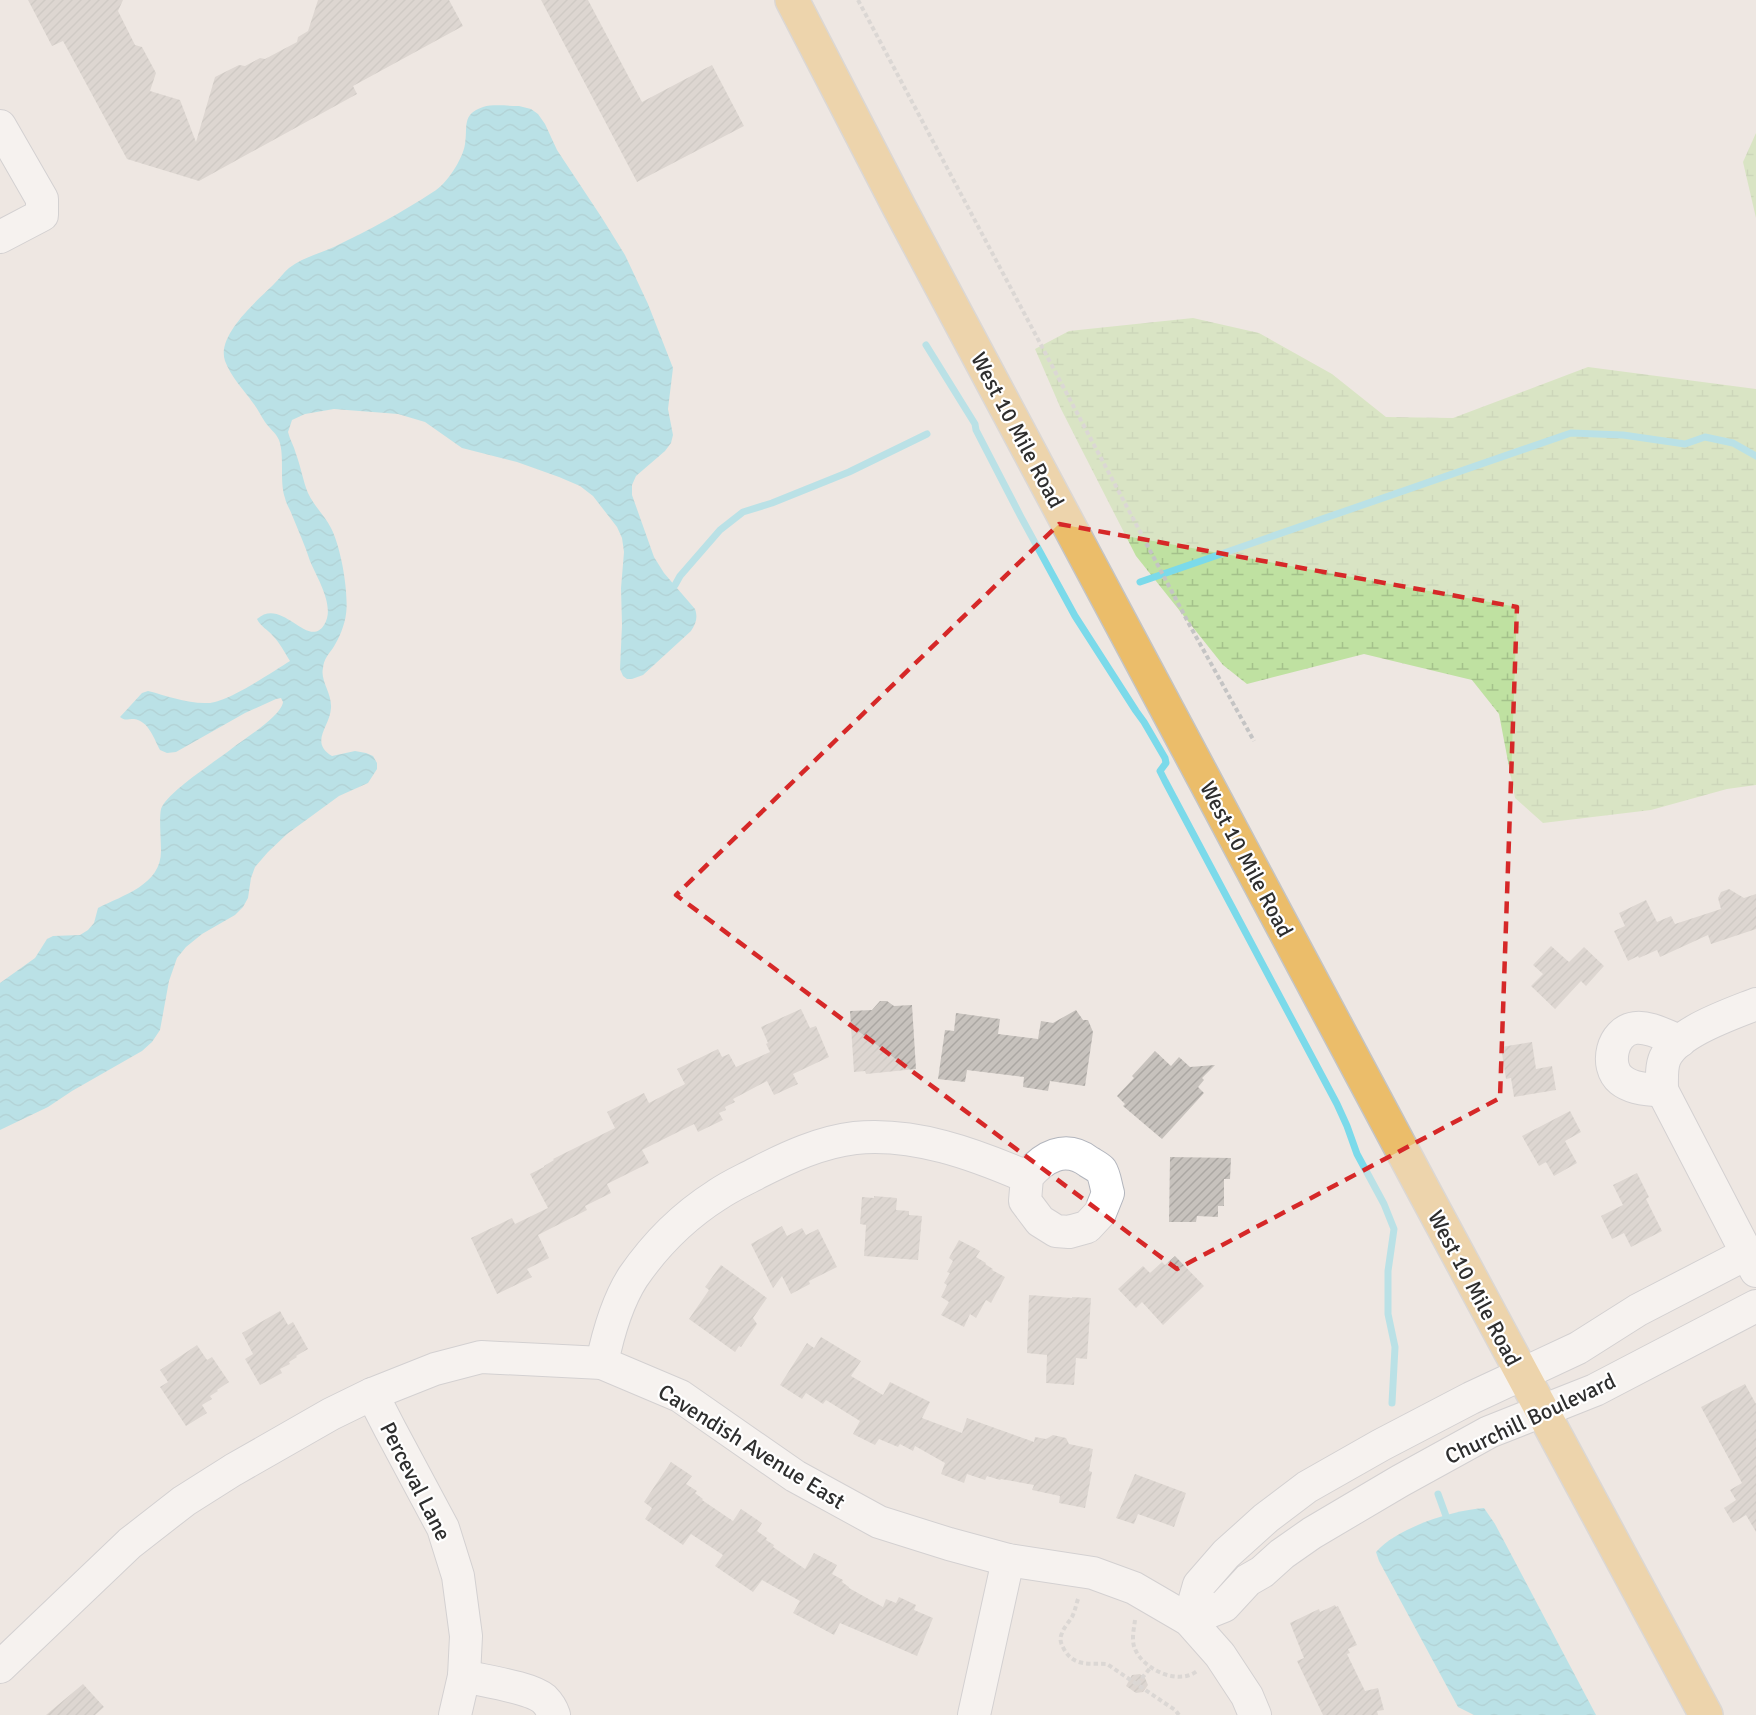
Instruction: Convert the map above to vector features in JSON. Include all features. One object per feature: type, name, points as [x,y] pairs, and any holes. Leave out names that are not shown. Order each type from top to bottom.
[{"type":"main road","name":"West 10 Mile Road","points":[[792,0],[916,238],[1706,1715]]},
{"type":"street","points":[[0,126],[42,199],[42,215],[0,237]]},
{"type":"street","points":[[1751,1263],[1662,1090],[1672,1050],[1710,1023],[1756,1004]]},
{"type":"street","points":[[1662,1090],[1648,1090],[1632,1086],[1621,1080],[1615,1073],[1612,1062],[1613,1047],[1618,1037],[1625,1031],[1644,1028],[1672,1050]]},
{"type":"street","points":[[602,1363],[608,1333],[632,1279],[657,1247],[684,1219],[718,1194],[778,1162],[819,1145],[855,1138],[895,1138],[937,1145],[989,1160],[1027,1177]]},
{"type":"street","name":"Churchill Boulevard","points":[[1189,1620],[1199,1585],[1226,1554],[1266,1518],[1307,1487],[1471,1398],[1578,1348],[1638,1310],[1751,1263]]},
{"type":"street","name":"Churchill Boulevard","points":[[1189,1620],[1224,1606],[1248,1580],[1262,1572],[1282,1554],[1345,1512],[1400,1481],[1489,1432],[1595,1389],[1756,1306]]},
{"type":"street","points":[[1638,1310],[1661,1354]]},
{"type":"street","name":"Cavendish Avenue East","points":[[0,1667],[130,1543],[184,1501],[232,1470],[331,1414],[372,1394],[435,1369],[481,1357],[602,1363],[680,1396],[795,1476],[879,1522],[1008,1560],[1093,1573],[1134,1588],[1189,1620],[1220,1654],[1247,1696],[1255,1715]]},
{"type":"street","name":"Perceval Lane","points":[[372,1394],[439,1519],[458,1576],[466,1636],[464,1676],[455,1715]]},
{"type":"street","points":[[1381,1445],[1400,1481]]},
{"type":"street","points":[[974,1715],[980,1697],[1008,1560]]},
{"type":"street","points":[[464,1676],[532,1692],[544,1699],[554,1715]]},
{"type":"path","points":[[858,0],[1254,741]]},
{"type":"path","points":[[1078,1599],[1073,1614],[1062,1632],[1060,1643],[1068,1656],[1086,1665],[1107,1664],[1179,1715]]},
{"type":"path","points":[[1135,1620],[1134,1648],[1151,1667],[1174,1677],[1184,1677],[1197,1671]]},
{"type":"path","points":[[1137,1684],[1151,1667]]},
{"type":"highlighted area","points":[[1059,524],[1517,607],[1500,1098],[1177,1269],[676,895]]},
{"type":"green space","points":[[1756,133],[1756,218],[1743,162]]},
{"type":"green space","points":[[1193,318],[1259,333],[1332,374],[1386,417],[1453,418],[1588,367],[1756,389],[1756,785],[1727,789],[1651,810],[1543,823],[1515,798],[1499,714],[1472,680],[1364,654],[1247,684],[1223,665],[1136,556],[1061,409],[1035,349],[1069,331]]},
{"type":"water","points":[[487,106],[519,106],[531,109],[538,114],[557,150],[625,255],[648,304],[673,368],[668,409],[673,435],[671,443],[636,476],[632,485],[632,495],[654,557],[664,573],[695,609],[696,618],[691,631],[643,675],[632,679],[623,676],[620,669],[624,552],[622,538],[617,527],[593,496],[580,486],[517,462],[462,448],[425,422],[398,414],[334,409],[305,414],[292,420],[288,432],[308,493],[335,536],[345,583],[347,605],[343,627],[323,668],[323,678],[330,697],[331,708],[322,734],[322,745],[325,751],[332,756],[355,751],[373,756],[377,769],[368,783],[339,796],[287,834],[255,867],[248,898],[243,907],[235,915],[202,934],[186,947],[177,958],[169,981],[160,1030],[152,1042],[142,1051],[48,1107],[0,1130],[0,983],[35,958],[47,939],[53,936],[80,935],[94,923],[98,908],[148,881],[159,863],[160,813],[165,802],[192,778],[269,721],[281,708],[283,702],[281,698],[276,699],[245,713],[176,752],[167,753],[160,750],[144,723],[120,717],[142,693],[148,691],[193,702],[216,702],[249,686],[290,661],[278,642],[257,619],[266,614],[285,617],[310,631],[318,631],[327,618],[327,601],[283,491],[282,454],[279,440],[234,378],[225,361],[224,351],[232,329],[294,264],[372,228],[438,189],[461,157],[467,122],[471,113]]},
{"type":"water","points":[[1484,1508],[1495,1524],[1596,1715],[1474,1715],[1458,1707],[1379,1561],[1376,1552],[1397,1535],[1441,1516]]},
{"type":"building","points":[[28,0],[123,0],[118,11],[135,45],[142,47],[156,73],[150,91],[180,100],[196,142],[215,77],[239,65],[245,66],[260,58],[265,59],[297,42],[298,37],[308,31],[318,0],[449,0],[463,26],[353,86],[357,94],[199,181],[127,159],[63,41],[52,46]]},
{"type":"building","points":[[541,0],[588,0],[642,102],[712,65],[744,126],[637,182]]},
{"type":"building","points":[[1729,889],[1744,898],[1756,894],[1756,929],[1711,944],[1708,935],[1660,957],[1657,950],[1628,961],[1614,931],[1625,926],[1619,913],[1646,900],[1657,922],[1671,916],[1675,924],[1721,909],[1718,898],[1721,892]]},
{"type":"building","points":[[1551,946],[1569,962],[1584,947],[1604,966],[1586,986],[1581,981],[1555,1009],[1531,986],[1543,974],[1533,965]]},
{"type":"building","points":[[880,1001],[887,1001],[894,1006],[912,1005],[916,1069],[866,1074],[865,1071],[854,1072],[850,1011],[872,1010]]},
{"type":"building","points":[[801,1009],[810,1028],[816,1026],[829,1057],[793,1074],[798,1084],[774,1095],[767,1081],[733,1099],[735,1102],[719,1113],[723,1120],[698,1132],[694,1124],[642,1150],[649,1163],[607,1184],[611,1193],[585,1206],[587,1210],[538,1235],[549,1258],[527,1269],[532,1277],[497,1294],[471,1238],[512,1218],[515,1224],[548,1208],[530,1174],[553,1159],[615,1128],[607,1112],[644,1093],[649,1103],[685,1084],[677,1069],[718,1049],[722,1057],[729,1054],[736,1067],[770,1052],[761,1027]]},
{"type":"building","points":[[1076,1010],[1083,1020],[1088,1020],[1093,1032],[1085,1086],[1050,1081],[1048,1091],[1023,1087],[1024,1077],[967,1070],[965,1082],[938,1079],[945,1030],[954,1031],[956,1013],[1000,1019],[998,1034],[1038,1039],[1041,1021],[1053,1023]]},
{"type":"building","points":[[1532,1042],[1536,1069],[1552,1066],[1556,1090],[1514,1097],[1511,1078],[1506,1079],[1501,1047]]},
{"type":"building","points":[[1155,1051],[1171,1066],[1179,1057],[1190,1067],[1215,1065],[1202,1078],[1204,1080],[1198,1087],[1204,1093],[1162,1139],[1123,1106],[1125,1104],[1117,1096]]},
{"type":"building","points":[[1570,1111],[1581,1132],[1565,1141],[1577,1163],[1554,1176],[1546,1162],[1539,1166],[1522,1136]]},
{"type":"building","points":[[1170,1157],[1231,1158],[1230,1179],[1224,1179],[1224,1206],[1218,1206],[1218,1217],[1197,1216],[1196,1222],[1169,1222]]},
{"type":"building","points":[[1637,1173],[1649,1197],[1646,1199],[1662,1231],[1631,1247],[1624,1233],[1612,1239],[1601,1216],[1623,1205],[1613,1185]]},
{"type":"building","points":[[874,1196],[897,1198],[896,1210],[909,1211],[909,1215],[922,1216],[918,1260],[864,1256],[866,1225],[860,1224],[862,1197],[874,1198]]},
{"type":"building","points":[[782,1226],[787,1236],[802,1228],[806,1235],[818,1229],[837,1267],[809,1281],[810,1284],[791,1294],[782,1276],[773,1288],[751,1244]]},
{"type":"building","points":[[959,1240],[980,1251],[976,1257],[1005,1277],[991,1303],[986,1300],[976,1318],[970,1314],[964,1327],[941,1315],[949,1302],[941,1297],[947,1285],[944,1283],[950,1273],[947,1272],[953,1261],[949,1258]]},
{"type":"building","points":[[1175,1256],[1204,1286],[1163,1325],[1142,1302],[1136,1308],[1118,1289],[1143,1266],[1150,1273],[1162,1262],[1165,1265]]},
{"type":"building","points":[[721,1265],[767,1298],[753,1318],[757,1324],[735,1352],[689,1319],[709,1290],[705,1287]]},
{"type":"building","points":[[1029,1295],[1091,1298],[1087,1359],[1076,1358],[1074,1385],[1046,1383],[1047,1355],[1027,1353]]},
{"type":"building","points":[[280,1311],[288,1325],[293,1322],[308,1349],[280,1369],[282,1373],[260,1385],[245,1359],[253,1354],[242,1333]]},
{"type":"building","points":[[821,1337],[861,1361],[851,1376],[883,1395],[890,1382],[930,1402],[922,1418],[962,1433],[967,1418],[1034,1442],[1035,1437],[1046,1439],[1053,1435],[1066,1438],[1069,1444],[1093,1449],[1089,1471],[1092,1472],[1085,1508],[1059,1503],[1060,1496],[1032,1490],[1034,1485],[987,1476],[985,1480],[967,1474],[964,1483],[941,1474],[945,1463],[915,1446],[913,1451],[900,1444],[898,1447],[879,1439],[875,1445],[853,1434],[860,1421],[826,1400],[823,1404],[806,1393],[802,1399],[780,1385],[807,1343],[814,1348]]},
{"type":"building","points":[[197,1345],[207,1360],[212,1357],[229,1382],[210,1396],[212,1399],[202,1405],[207,1413],[186,1426],[160,1387],[168,1382],[160,1370]]},
{"type":"building","points":[[1745,1384],[1756,1404],[1756,1532],[1746,1515],[1733,1523],[1724,1508],[1736,1500],[1730,1490],[1742,1483],[1701,1407]]},
{"type":"building","points":[[671,1462],[692,1476],[686,1484],[697,1491],[695,1493],[702,1500],[733,1521],[741,1509],[762,1523],[757,1531],[774,1545],[773,1547],[805,1569],[814,1553],[837,1565],[832,1574],[843,1580],[842,1582],[849,1588],[883,1607],[886,1599],[896,1603],[899,1597],[916,1605],[914,1610],[933,1618],[917,1656],[840,1623],[834,1635],[793,1613],[800,1601],[762,1580],[753,1592],[715,1566],[723,1555],[691,1534],[683,1545],[645,1519],[652,1508],[644,1502]]},
{"type":"building","points":[[1135,1474],[1186,1493],[1174,1527],[1138,1514],[1134,1524],[1116,1518]]},
{"type":"building","points":[[1335,1605],[1338,1606],[1357,1645],[1348,1649],[1350,1653],[1347,1654],[1365,1691],[1378,1688],[1384,1710],[1377,1711],[1378,1715],[1323,1715],[1297,1661],[1304,1658],[1290,1623],[1319,1609],[1320,1612]]},
{"type":"building","points":[[1140,1674],[1148,1685],[1143,1692],[1136,1693],[1126,1686],[1132,1675]]},
{"type":"building","points":[[83,1684],[104,1707],[95,1715],[46,1715]]},
{"type":"waterway","points":[[926,345],[975,424],[1021,517],[1075,616],[1165,758],[1166,763],[1160,771],[1337,1104],[1357,1154],[1384,1204],[1394,1229],[1388,1271],[1388,1314],[1395,1347],[1392,1403]]},
{"type":"waterway","points":[[1140,582],[1571,433],[1623,435],[1685,444],[1705,437],[1733,443],[1756,456]]},
{"type":"waterway","points":[[675,585],[680,576],[720,530],[743,512],[772,503],[849,472],[927,434]]},
{"type":"waterway","points":[[1438,1494],[1446,1516]]}]
